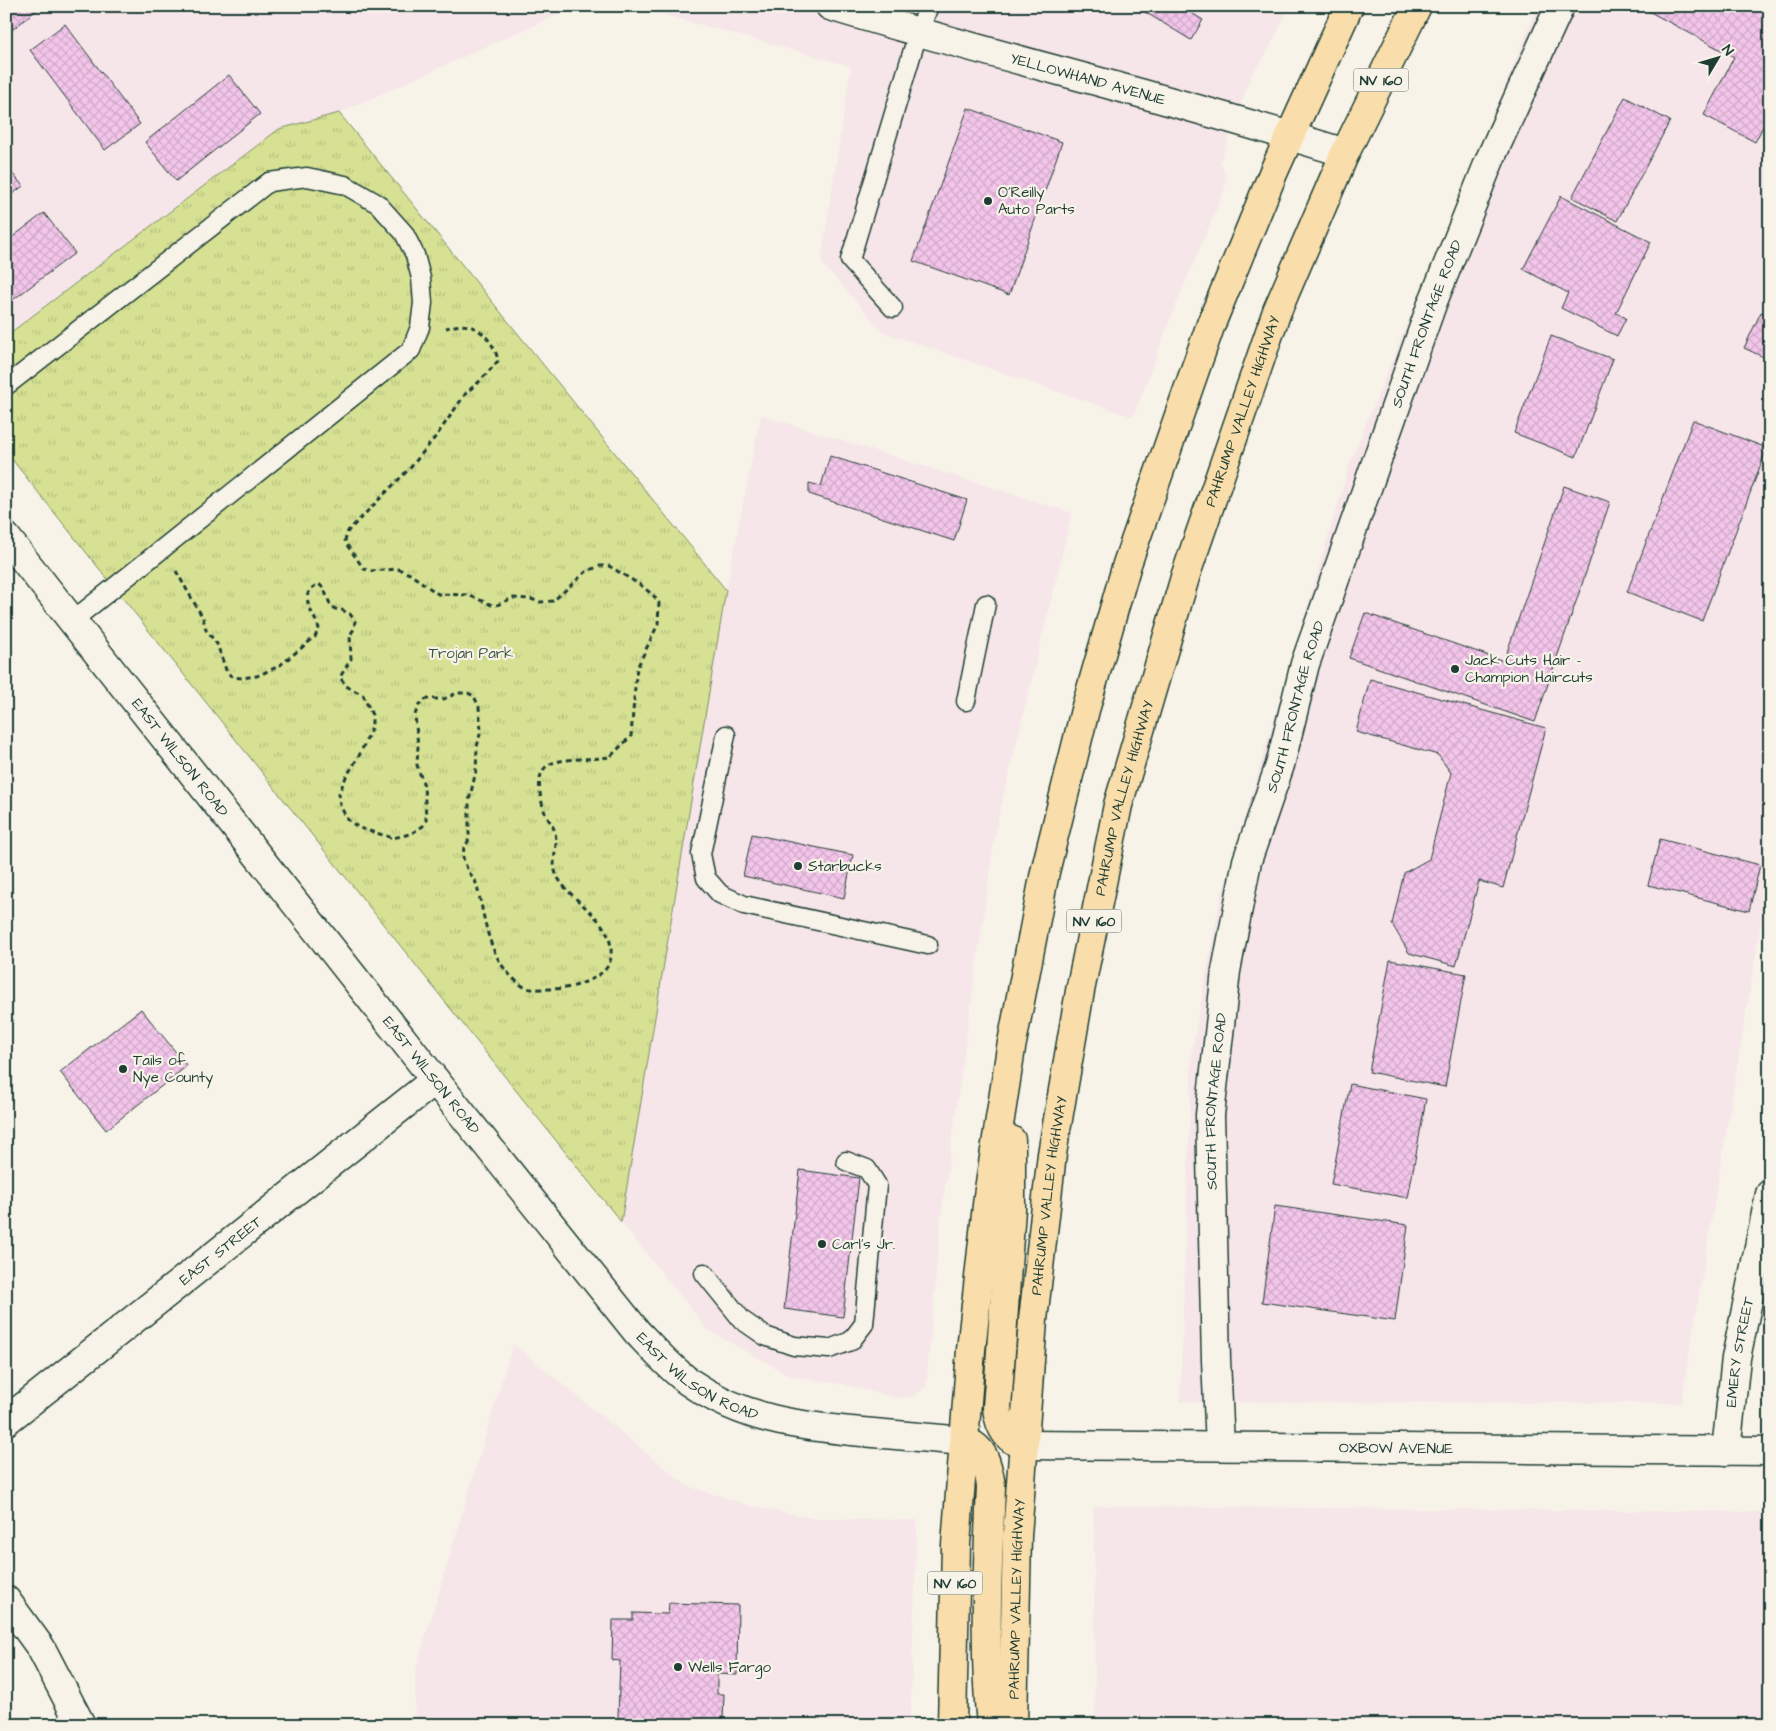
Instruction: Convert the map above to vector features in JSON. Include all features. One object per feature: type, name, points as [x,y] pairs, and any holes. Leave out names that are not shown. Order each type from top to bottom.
[{"type":"highway","name":"NV 160","points":[[952,1725],[956,1545],[971,1350],[988,1196],[1011,1048],[1045,872],[1085,710],[1126,564],[1211,324],[1289,136],[1349,6]]},
{"type":"highway","name":"PAHRUMP VALLEY HIGHWAY","points":[[1012,1725],[1017,1536],[1033,1320],[1052,1154],[1080,991],[1118,805],[1186,574],[1277,311],[1345,154],[1417,6]]},
{"type":"highway","points":[[1011,1048],[1011,1209],[997,1408],[1001,1426],[1012,1439],[1024,1445]]},
{"type":"highway","points":[[964,1441],[976,1447],[986,1461],[991,1486],[987,1689],[991,1725]]},
{"type":"street","name":"YELLOWHAND AVENUE","points":[[830,6],[918,33],[1226,116],[1345,154]]},
{"type":"street","name":"SOUTH FRONTAGE ROAD","points":[[1220,1446],[1210,1116],[1226,971],[1247,861],[1280,765],[1305,664],[1432,304],[1491,157],[1560,6]]},
{"type":"street","name":"EAST WILSON ROAD","points":[[6,537],[435,1080],[637,1332],[666,1364],[690,1382],[715,1397],[741,1410],[770,1420],[801,1426],[964,1441]]},
{"type":"street","name":"EAST STREET","points":[[6,1421],[435,1080]]},
{"type":"street","name":"EMERY STREET","points":[[1726,1451],[1736,1358],[1770,1194]]},
{"type":"street","name":"OXBOW AVENUE","points":[[1024,1445],[1770,1451]]},
{"type":"street","points":[[6,1600],[41,1648],[81,1725]]},
{"type":"lane","points":[[894,308],[850,260],[918,33],[929,6]]},
{"type":"lane","points":[[6,386],[269,182],[307,177],[345,185],[378,204],[404,232],[415,255],[421,278],[423,302],[420,326],[412,350],[72,621]]},
{"type":"lane","points":[[966,701],[986,604]]},
{"type":"lane","points":[[726,735],[701,854],[706,878],[720,894],[744,905],[928,945]]},
{"type":"lane","points":[[704,1273],[742,1320],[765,1336],[794,1346],[829,1349],[851,1341],[864,1324],[878,1185],[867,1170],[846,1161]]},
{"type":"path","points":[[163,549],[203,618],[206,630],[217,644],[227,673],[232,677],[258,676],[268,672],[279,666],[315,637],[319,628],[306,599],[307,593],[313,586],[319,584],[324,589],[330,604],[335,609],[350,614],[355,621],[354,629],[350,635],[351,660],[340,677],[346,686],[363,695],[367,700],[372,715],[372,727],[339,793],[340,805],[347,819],[359,828],[393,838],[410,834],[423,826],[426,821],[424,786],[417,765],[418,746],[415,715],[418,706],[426,699],[444,699],[457,693],[468,693],[474,696],[479,707],[480,730],[476,771],[469,801],[469,835],[468,842],[464,846],[463,858],[468,871],[476,880],[493,951],[506,971],[527,988],[566,988],[581,984],[602,973],[608,968],[612,955],[608,937],[599,920],[580,904],[558,877],[554,865],[555,832],[543,806],[540,779],[543,770],[551,764],[571,760],[610,758],[631,736],[637,668],[658,624],[659,604],[654,596],[642,586],[627,576],[604,566],[587,571],[553,600],[540,602],[525,598],[513,598],[497,605],[468,596],[438,594],[410,574],[398,570],[376,571],[364,568],[346,545],[345,540],[348,531],[410,467],[437,435],[466,394],[498,361],[497,351],[491,343],[472,327],[462,325],[435,332],[412,350]]},
{"type":"shaded area","points":[[6,6],[576,6],[339,113],[279,129],[6,336]]},
{"type":"shaded area","points":[[633,6],[1290,6],[1265,56],[1251,75],[1220,162],[1226,178],[1224,191],[1176,304],[1133,417],[883,332],[821,262],[851,66]]},
{"type":"shaded area","points":[[1538,6],[1770,6],[1770,869],[1681,1403],[1180,1402],[1192,1051],[1220,901],[1350,463]]},
{"type":"shaded area","points":[[761,415],[1072,513],[996,827],[941,1216],[926,1387],[914,1396],[897,1398],[841,1384],[791,1376],[708,1330],[621,1222],[726,590]]},
{"type":"shaded area","points":[[513,1344],[687,1486],[751,1506],[816,1519],[917,1520],[910,1725],[415,1725],[415,1672]]},
{"type":"shaded area","points":[[1094,1506],[1770,1512],[1770,1725],[1095,1725]]},
{"type":"green space","name":"Trojan Park","points":[[339,113],[726,590],[621,1222],[6,452],[6,336],[279,129]]},
{"type":"building","points":[[6,6],[42,6],[8,33],[6,31]]},
{"type":"building","points":[[1135,6],[1180,6],[1203,20],[1191,40]]},
{"type":"building","points":[[1639,6],[1755,6],[1770,14],[1770,113],[1755,142],[1704,115],[1734,57]]},
{"type":"building","points":[[65,24],[140,124],[105,150],[30,50]]},
{"type":"building","points":[[229,75],[260,114],[176,181],[145,142]]},
{"type":"building","points":[[1625,97],[1670,121],[1617,221],[1572,197]]},
{"type":"building","name":"O'Reilly Auto Parts","points":[[968,108],[1062,142],[1009,295],[913,261]]},
{"type":"building","points":[[6,166],[23,186],[6,199]]},
{"type":"building","points":[[1561,196],[1651,242],[1616,313],[1626,318],[1617,336],[1561,308],[1568,293],[1523,269]]},
{"type":"building","points":[[44,213],[75,253],[6,305],[6,242]]},
{"type":"building","points":[[1761,312],[1770,316],[1770,360],[1744,348]]},
{"type":"building","points":[[1551,336],[1613,359],[1576,457],[1514,433]]},
{"type":"building","points":[[1693,420],[1767,448],[1702,621],[1627,592]]},
{"type":"building","points":[[830,456],[967,500],[954,541],[809,494],[809,483],[821,486]]},
{"type":"building","points":[[1564,486],[1610,502],[1535,722],[1349,658],[1365,613],[1504,661]]},
{"type":"building","points":[[1370,679],[1546,728],[1503,888],[1479,881],[1456,966],[1409,953],[1392,924],[1404,873],[1429,859],[1451,773],[1438,755],[1356,732]]},
{"type":"building","name":"Starbucks","points":[[752,834],[853,855],[844,898],[743,876]]},
{"type":"building","points":[[1660,839],[1760,865],[1749,911],[1648,885]]},
{"type":"building","points":[[1390,960],[1466,974],[1445,1087],[1369,1072]]},
{"type":"building","name":"Tails of Nye County","points":[[141,1009],[187,1066],[106,1130],[60,1072]]},
{"type":"building","points":[[1350,1084],[1426,1099],[1408,1198],[1331,1184]]},
{"type":"building","name":"Carl's Jr.","points":[[800,1170],[859,1178],[843,1317],[784,1309]]},
{"type":"building","points":[[1275,1206],[1408,1225],[1395,1321],[1262,1302]]},
{"type":"building","name":"Wells Fargo","points":[[669,1603],[738,1605],[737,1675],[717,1674],[717,1694],[724,1694],[723,1721],[713,1721],[713,1725],[675,1725],[675,1720],[618,1718],[620,1661],[612,1660],[613,1620],[633,1620],[633,1613],[668,1614]]},
{"type":"place","name":"O'Reilly Auto Parts","points":[[988,201]]},
{"type":"place","name":"Jack Cuts Hair - Champion Haircuts","points":[[1455,669]]},
{"type":"place","name":"Starbucks","points":[[798,866]]},
{"type":"place","name":"Tails of Nye County","points":[[123,1069]]},
{"type":"place","name":"Carl's Jr.","points":[[822,1244]]},
{"type":"place","name":"Wells Fargo","points":[[678,1667]]}]
